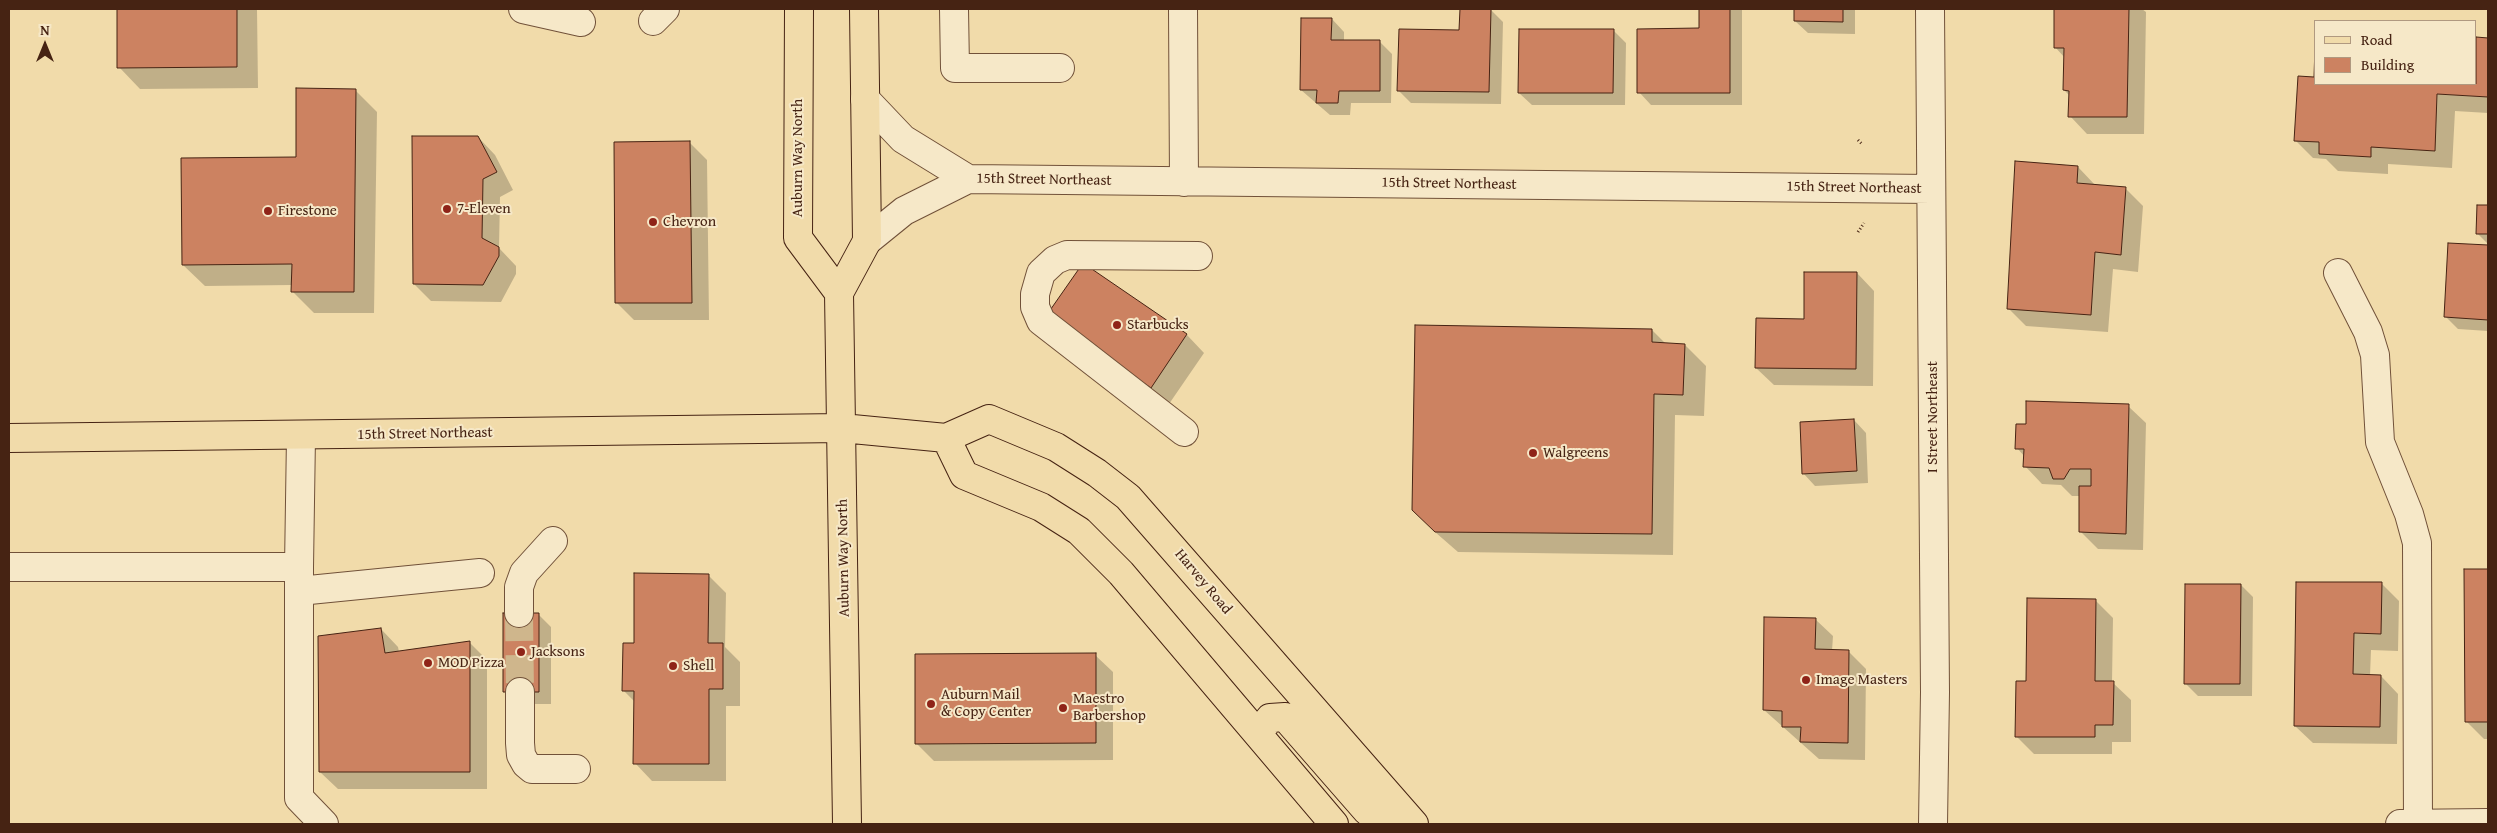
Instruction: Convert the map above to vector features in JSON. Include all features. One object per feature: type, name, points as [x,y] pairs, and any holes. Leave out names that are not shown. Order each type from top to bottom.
[{"type":"main road","name":"Auburn Way North","points":[[799,9],[798,238],[839,293]]},
{"type":"main road","name":"Auburn Way North","points":[[847,824],[839,293],[866,241],[864,9]]},
{"type":"main road","name":"Harvey Road","points":[[842,428],[946,438],[989,419],[1056,448],[1097,473],[1128,497],[1414,824]]},
{"type":"main road","name":"15th Street Northeast","points":[[9,438],[301,436],[842,428]]},
{"type":"main road","points":[[946,438],[964,475],[1041,507],[1079,531],[1121,572],[1334,824]]},
{"type":"main road","points":[[1258,733],[1270,718],[1285,718],[1367,812],[1406,824]]},
{"type":"street","points":[[523,9],[581,22]]},
{"type":"street","points":[[954,9],[955,68],[1060,68]]},
{"type":"street","points":[[1183,9],[1184,182]]},
{"type":"street","name":"I Street Northeast","points":[[1930,9],[1935,682],[1933,824]]},
{"type":"street","name":"15th Street Northeast","points":[[865,99],[903,139],[968,180]]},
{"type":"street","name":"15th Street Northeast","points":[[866,241],[904,211],[968,180],[1931,189]]},
{"type":"street","points":[[1184,432],[1041,321],[1035,307],[1035,294],[1041,273],[1055,260],[1067,255],[1198,256]]},
{"type":"street","points":[[2338,273],[2368,332],[2375,356],[2380,442],[2409,514],[2417,544],[2418,824]]},
{"type":"street","points":[[301,436],[299,798],[324,824]]},
{"type":"street","points":[[519,613],[519,587],[524,572],[553,541]]},
{"type":"street","points":[[9,567],[299,579],[480,573]]},
{"type":"street","points":[[520,692],[520,743],[521,754],[526,764],[532,769],[576,769]]},
{"type":"street","points":[[2399,824],[2488,823]]},
{"type":"path","points":[[1858,140],[1862,144]]},
{"type":"path","points":[[1858,232],[1865,222]]},
{"type":"building","points":[[117,9],[237,9],[237,67],[117,68]]},
{"type":"building","points":[[1460,9],[1491,9],[1489,92],[1397,91],[1399,29],[1459,30]]},
{"type":"building","points":[[1699,9],[1730,9],[1730,93],[1637,93],[1637,29],[1699,28]]},
{"type":"building","points":[[1794,9],[1843,9],[1843,22],[1794,21]]},
{"type":"building","points":[[2054,9],[2129,9],[2127,117],[2068,117],[2069,91],[2063,90],[2064,48],[2054,48]]},
{"type":"building","points":[[1301,18],[1332,18],[1331,40],[1380,40],[1380,91],[1339,91],[1338,103],[1316,103],[1317,90],[1300,90]]},
{"type":"building","points":[[1519,29],[1614,29],[1613,93],[1518,93]]},
{"type":"building","points":[[2477,37],[2488,38],[2488,97],[2437,94],[2435,151],[2371,147],[2371,157],[2319,154],[2319,142],[2294,141],[2298,76],[2314,77],[2314,85],[2477,85]]},
{"type":"building","name":"Firestone","points":[[296,88],[356,89],[354,292],[291,292],[292,264],[182,265],[181,158],[296,157]]},
{"type":"building","name":"7-Eleven","points":[[412,136],[478,136],[497,172],[483,179],[482,238],[499,247],[499,256],[483,285],[413,284]]},
{"type":"building","name":"Chevron","points":[[690,141],[692,303],[615,303],[614,142]]},
{"type":"building","points":[[2015,161],[2078,166],[2077,183],[2126,187],[2121,255],[2095,252],[2091,315],[2007,309]]},
{"type":"building","points":[[2477,205],[2488,205],[2488,234],[2476,234]]},
{"type":"building","points":[[2448,243],[2488,245],[2488,320],[2444,317]]},
{"type":"building","name":"Starbucks","points":[[1083,263],[1187,334],[1151,388],[1046,316]]},
{"type":"building","points":[[1804,272],[1857,272],[1856,369],[1755,368],[1756,318],[1804,319]]},
{"type":"building","name":"Walgreens","points":[[1415,325],[1652,329],[1652,342],[1685,344],[1683,395],[1654,394],[1652,534],[1435,532],[1412,510]]},
{"type":"building","points":[[2026,401],[2129,404],[2126,534],[2079,532],[2079,486],[2091,486],[2091,469],[2070,469],[2064,479],[2053,479],[2049,468],[2023,467],[2024,449],[2015,449],[2016,424],[2026,424]]},
{"type":"building","points":[[1854,419],[1857,471],[1802,474],[1800,422]]},
{"type":"building","points":[[2464,569],[2488,569],[2488,722],[2465,722]]},
{"type":"building","name":"Shell","points":[[634,573],[709,574],[708,643],[723,643],[723,689],[709,689],[709,764],[633,764],[634,691],[622,691],[623,643],[634,643]]},
{"type":"building","points":[[2296,582],[2382,582],[2381,634],[2354,633],[2353,674],[2381,675],[2380,727],[2294,726]]},
{"type":"building","points":[[2185,584],[2241,584],[2240,684],[2184,684]]},
{"type":"building","points":[[2027,598],[2096,599],[2095,681],[2114,681],[2113,725],[2095,725],[2095,737],[2015,737],[2016,681],[2026,681]]},
{"type":"building","name":"Jacksons","points":[[503,613],[539,613],[539,692],[503,692]]},
{"type":"building","name":"Image Masters","points":[[1764,617],[1816,618],[1815,649],[1849,650],[1848,743],[1800,742],[1801,727],[1782,727],[1782,711],[1763,710]]},
{"type":"building","points":[[381,628],[385,653],[470,641],[470,772],[319,772],[318,636]]},
{"type":"building","points":[[1096,653],[1096,743],[915,744],[915,654]]},
{"type":"tunnel","points":[[519,613],[520,692]]},
{"type":"place","name":"7-Eleven","points":[[447,209]]},
{"type":"place","name":"Firestone","points":[[268,211]]},
{"type":"place","name":"Chevron","points":[[653,222]]},
{"type":"place","name":"Starbucks","points":[[1117,325]]},
{"type":"place","name":"Walgreens","points":[[1533,453]]},
{"type":"place","name":"Jacksons","points":[[521,652]]},
{"type":"place","name":"MOD Pizza","points":[[428,663]]},
{"type":"place","name":"Shell","points":[[673,666]]},
{"type":"place","name":"Image Masters","points":[[1806,680]]},
{"type":"place","name":"Auburn Mail & Copy Center","points":[[931,704]]},
{"type":"place","name":"Maestro Barbershop","points":[[1063,708]]}]
